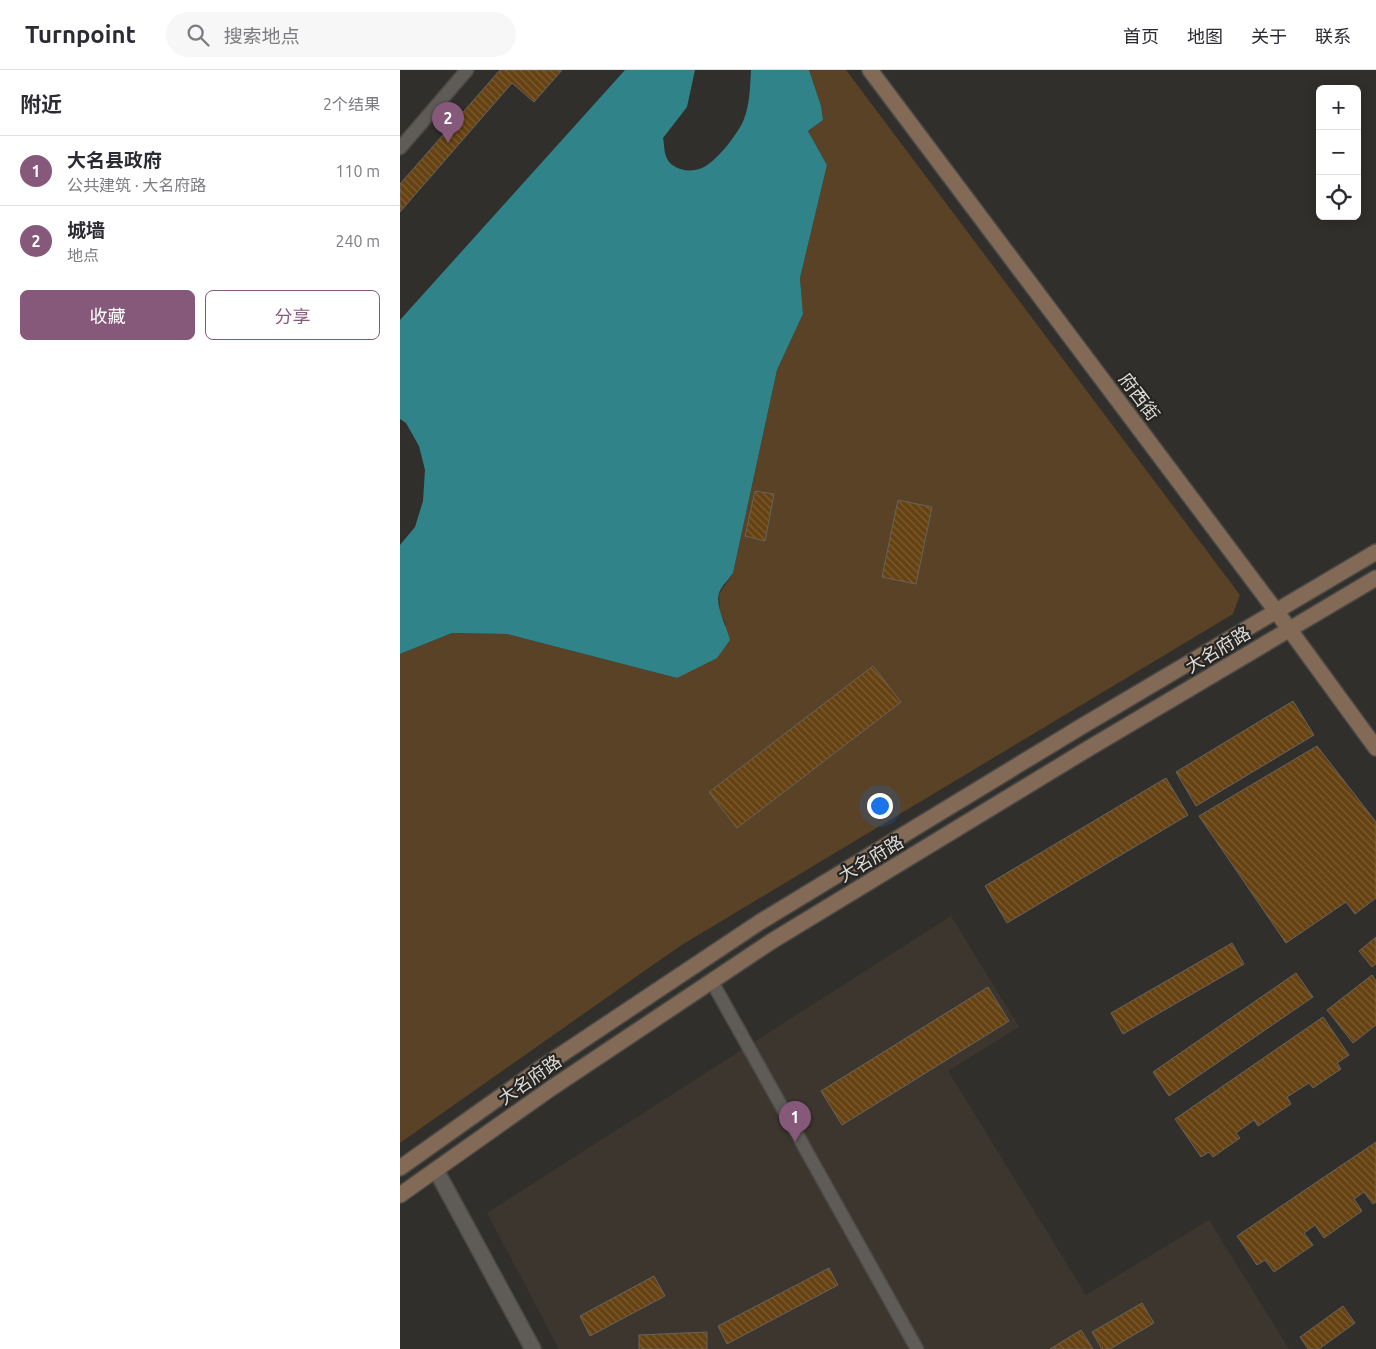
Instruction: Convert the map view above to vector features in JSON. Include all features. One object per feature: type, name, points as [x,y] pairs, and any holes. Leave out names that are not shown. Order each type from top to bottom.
[{"type":"street","name":"府西街","points":[[870,70],[1276,611],[1376,748]]},
{"type":"street","name":"大名府路","points":[[400,1168],[538,1070],[760,922],[1079,728],[1376,552]]},
{"type":"street","name":"大名府路","points":[[400,1195],[550,1089],[772,941],[1091,747],[1376,578]]},
{"type":"street","points":[[436,1170],[533,1349]]},
{"type":"lane","points":[[400,148],[467,70]]},
{"type":"lane","points":[[711,980],[917,1349]]},
{"type":"shaded area","points":[[809,70],[846,70],[1240,595],[1233,614],[680,946],[400,1143],[400,654],[452,633],[507,634],[677,678],[726,625],[720,612],[719,594],[733,573],[777,370],[803,314],[800,278],[827,165],[808,131],[823,120],[821,106]]},
{"type":"shaded area","points":[[951,916],[1019,1027],[948,1071],[1086,1295],[1209,1220],[1289,1349],[559,1349],[487,1213]]},
{"type":"water","points":[[625,70],[695,70],[687,107],[663,138],[667,158],[670,163],[679,169],[697,170],[707,165],[720,154],[737,132],[744,119],[747,107],[751,70],[809,70],[821,106],[823,120],[808,131],[827,165],[800,278],[803,314],[777,370],[733,573],[723,586],[718,598],[730,640],[717,658],[677,678],[507,634],[452,633],[400,654],[400,545],[415,527],[423,501],[425,470],[419,446],[406,423],[400,419],[400,320]]},
{"type":"building","points":[[500,70],[562,70],[534,102],[512,83],[400,212],[400,184]]},
{"type":"building","points":[[755,491],[774,494],[765,541],[745,536]]},
{"type":"building","points":[[898,500],[932,507],[916,584],[882,577]]},
{"type":"building","points":[[873,666],[901,702],[737,828],[709,792]]},
{"type":"building","points":[[1293,701],[1314,735],[1196,806],[1176,772]]},
{"type":"building","points":[[1317,746],[1376,822],[1376,898],[1355,914],[1346,902],[1286,943],[1199,816]]},
{"type":"building","points":[[1166,778],[1188,815],[1007,923],[985,886]]},
{"type":"building","points":[[1376,937],[1376,964],[1372,967],[1359,951]]},
{"type":"building","points":[[1232,943],[1244,964],[1123,1034],[1111,1013]]},
{"type":"building","points":[[1296,973],[1313,997],[1169,1096],[1153,1072]]},
{"type":"building","points":[[1372,975],[1376,981],[1376,1025],[1353,1043],[1327,1010]]},
{"type":"building","points":[[988,987],[1009,1021],[842,1125],[821,1091]]},
{"type":"building","points":[[1323,1017],[1349,1055],[1337,1063],[1341,1069],[1313,1088],[1309,1083],[1287,1097],[1291,1104],[1258,1126],[1254,1120],[1236,1133],[1240,1138],[1213,1157],[1209,1152],[1201,1157],[1175,1119]]},
{"type":"building","points":[[1376,1142],[1376,1202],[1373,1204],[1364,1192],[1354,1199],[1362,1211],[1324,1238],[1315,1225],[1304,1233],[1313,1245],[1274,1272],[1265,1260],[1257,1265],[1237,1236]]},
{"type":"building","points":[[829,1268],[838,1285],[727,1344],[718,1326]]},
{"type":"building","points":[[654,1276],[665,1296],[590,1336],[580,1316]]},
{"type":"building","points":[[1142,1303],[1154,1323],[1110,1349],[1102,1349],[1092,1332]]},
{"type":"building","points":[[1343,1306],[1355,1323],[1319,1349],[1308,1349],[1300,1337]]},
{"type":"building","points":[[1081,1330],[1093,1349],[1050,1349]]},
{"type":"building","points":[[707,1332],[707,1349],[639,1349],[639,1335]]},
{"type":"place","name":"城墙","points":[[448,143]]},
{"type":"place","name":"大名县政府","points":[[795,1142]]}]
